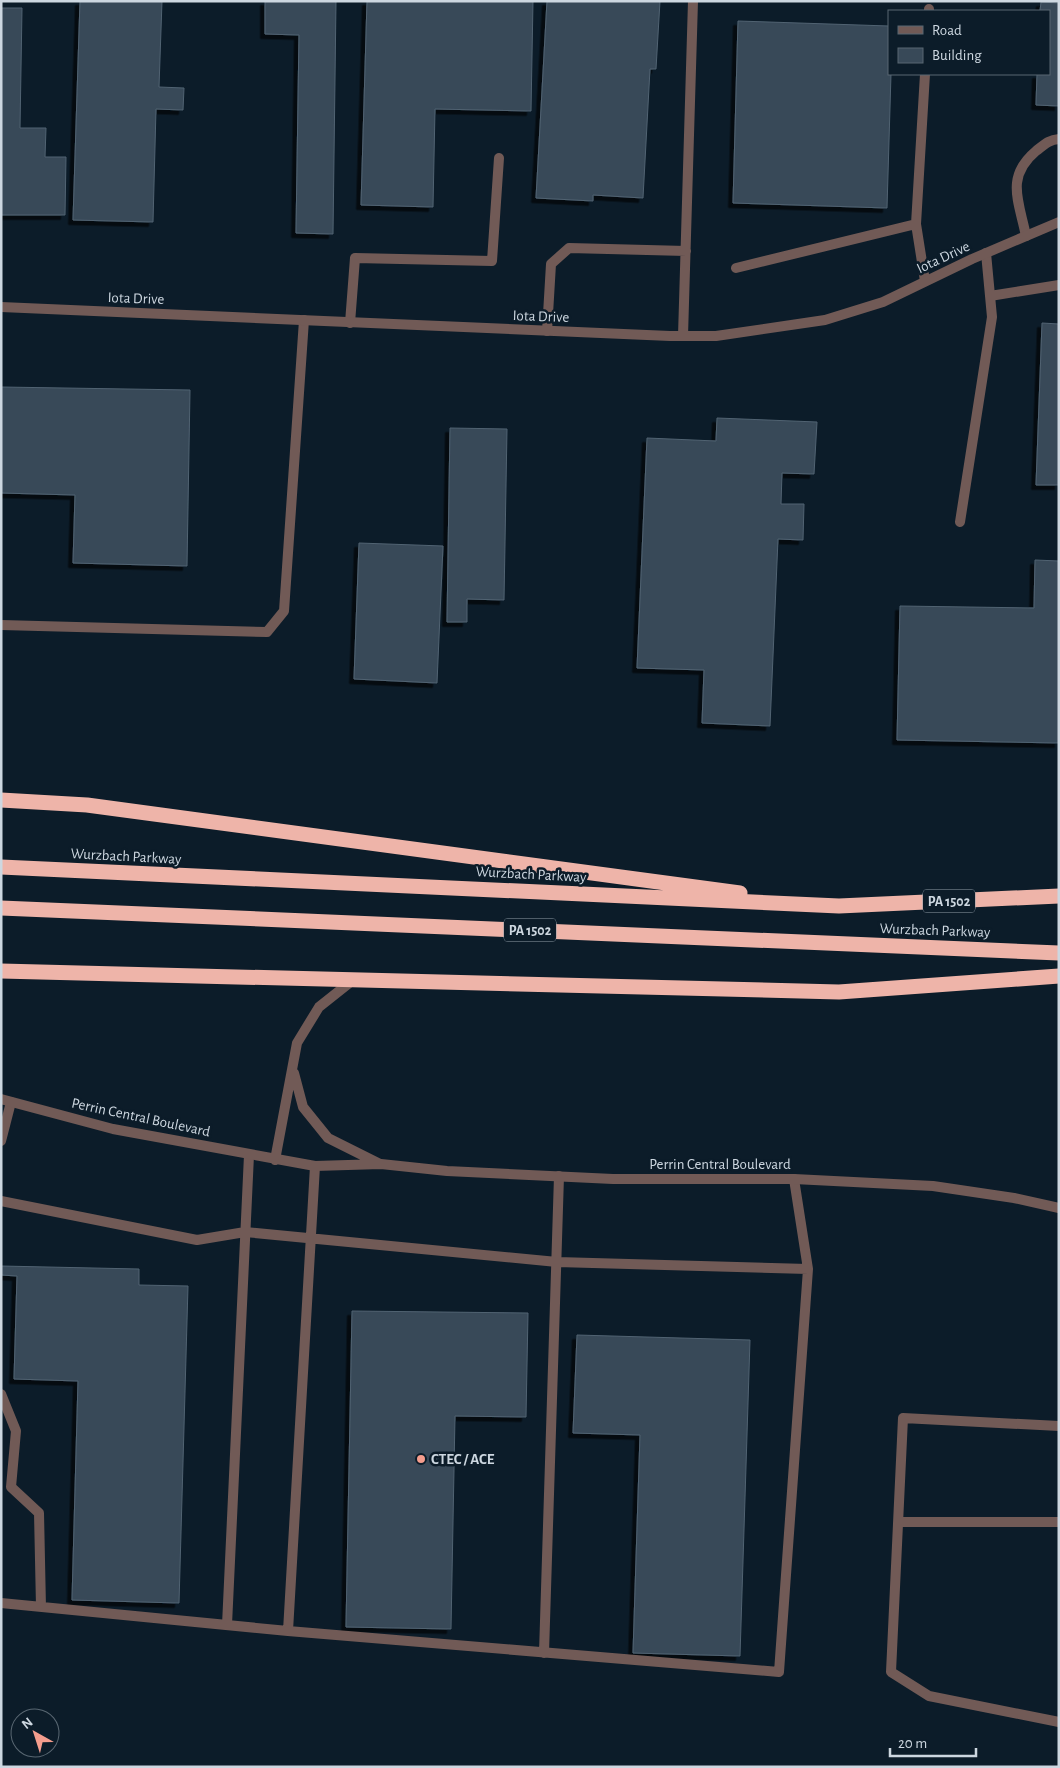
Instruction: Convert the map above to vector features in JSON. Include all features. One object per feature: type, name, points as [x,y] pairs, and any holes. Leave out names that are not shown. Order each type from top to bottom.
[{"type":"highway","points":[[1,800],[87,805],[838,906]]},
{"type":"highway","name":"Wurzbach Parkway","points":[[1,867],[838,906],[1059,896]]},
{"type":"highway","name":"Wurzbach Parkway","points":[[1,908],[1059,953]]},
{"type":"highway","points":[[1,971],[839,992],[1059,976]]},
{"type":"street","points":[[683,336],[693,1]]},
{"type":"street","points":[[925,75],[916,224],[925,281]]},
{"type":"street","points":[[1026,236],[1015,180],[1023,162],[1054,140]]},
{"type":"street","points":[[350,322],[355,258],[492,261],[499,158]]},
{"type":"street","name":"Iota Drive","points":[[1,307],[546,331],[716,336],[825,320],[882,302],[986,253],[1059,222]]},
{"type":"street","points":[[736,268],[916,224]]},
{"type":"street","points":[[546,331],[551,264],[569,248],[686,251]]},
{"type":"street","points":[[960,522],[992,317],[986,253]]},
{"type":"street","points":[[990,296],[1059,284]]},
{"type":"street","points":[[1,625],[267,632],[284,611],[304,320]]},
{"type":"street","name":"Perrin Central Boulevard","points":[[275,1160],[297,1043],[319,1007],[353,980]]},
{"type":"street","name":"Perrin Central Boulevard","points":[[293,1069],[303,1107],[328,1138],[380,1164]]},
{"type":"street","points":[[1,1141],[6,1100]]},
{"type":"street","name":"Perrin Central Boulevard","points":[[6,1100],[113,1129],[315,1166],[380,1164],[447,1171],[613,1179],[794,1179],[933,1186],[1014,1198],[1059,1208]]},
{"type":"street","points":[[227,1625],[249,1155]]},
{"type":"street","points":[[288,1631],[315,1166]]},
{"type":"street","points":[[544,1653],[559,1176]]},
{"type":"street","points":[[1,1603],[288,1631],[779,1672],[808,1269],[794,1179]]},
{"type":"street","points":[[1,1201],[197,1240],[245,1232],[557,1262],[808,1269]]},
{"type":"street","points":[[1,1394],[16,1430],[11,1487],[39,1513],[41,1607]]},
{"type":"street","points":[[1059,1426],[903,1418],[891,1672],[928,1696],[1059,1722]]},
{"type":"street","points":[[899,1522],[1059,1522]]},
{"type":"building","points":[[80,1],[162,1],[159,87],[184,88],[183,110],[156,109],[153,222],[73,220]]},
{"type":"building","points":[[265,1],[336,1],[333,234],[296,233],[299,35],[265,34]]},
{"type":"building","points":[[367,1],[533,1],[531,111],[435,109],[433,207],[361,205]]},
{"type":"building","points":[[547,1],[660,1],[656,69],[650,69],[643,198],[593,195],[593,201],[536,198]]},
{"type":"building","points":[[1041,2],[1059,3],[1059,106],[1036,105],[1037,75],[1050,75],[1050,10],[1040,10]]},
{"type":"building","points":[[1,8],[22,8],[20,128],[46,128],[45,157],[66,157],[65,215],[1,215]]},
{"type":"building","points":[[738,21],[888,26],[888,75],[891,75],[887,208],[733,203]]},
{"type":"building","points":[[1042,323],[1059,324],[1059,485],[1036,485]]},
{"type":"building","points":[[1,387],[190,390],[187,566],[73,563],[75,495],[1,493]]},
{"type":"building","points":[[717,418],[817,422],[814,474],[782,473],[781,504],[804,504],[803,540],[778,539],[770,726],[702,723],[704,670],[637,668],[647,438],[716,441]]},
{"type":"building","points":[[450,428],[507,429],[504,600],[467,599],[467,622],[447,622]]},
{"type":"building","points":[[359,543],[443,546],[437,683],[354,679]]},
{"type":"building","points":[[1035,560],[1059,561],[1059,743],[897,740],[900,606],[1034,608]]},
{"type":"building","points":[[1,1266],[139,1269],[139,1285],[188,1286],[179,1603],[72,1600],[78,1381],[14,1379],[17,1276],[1,1275]]},
{"type":"building","points":[[352,1311],[528,1313],[526,1417],[455,1416],[451,1629],[346,1627]]},
{"type":"building","points":[[577,1335],[750,1340],[740,1656],[633,1653],[640,1435],[573,1433]]},
{"type":"place","name":"CTEC / ACE","points":[[421,1459]]}]
